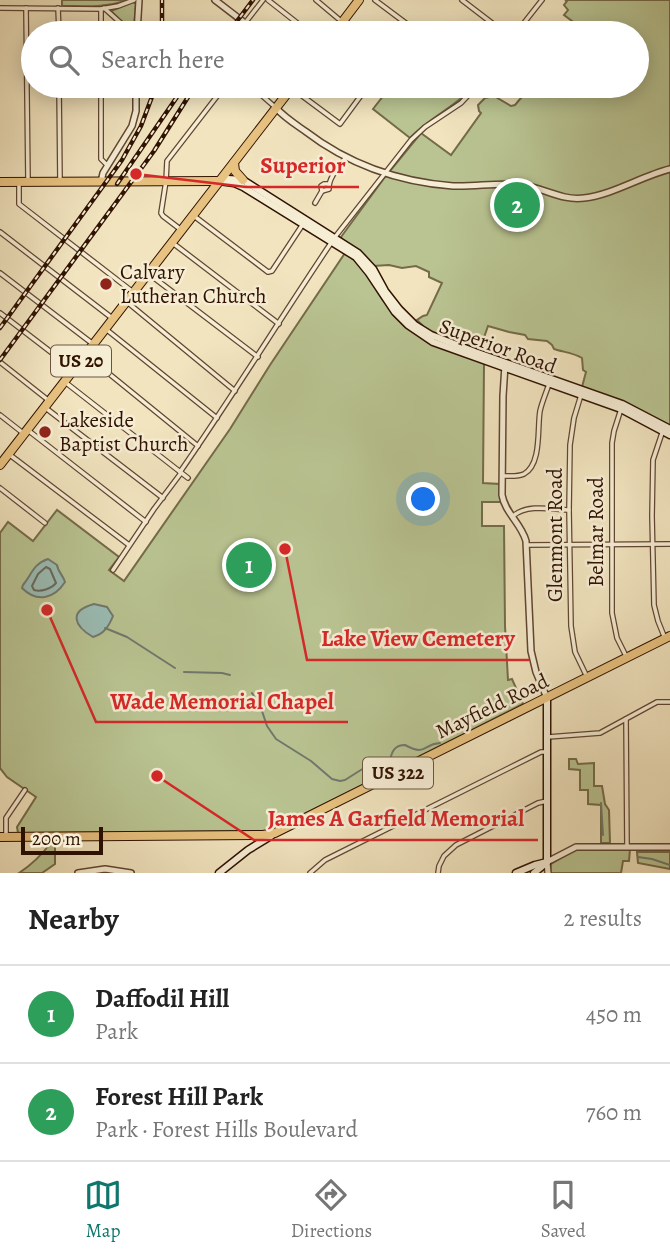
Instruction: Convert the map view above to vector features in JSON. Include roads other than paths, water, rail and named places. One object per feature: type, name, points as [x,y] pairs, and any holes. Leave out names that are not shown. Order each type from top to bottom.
[{"type":"main road","points":[[345,21],[359,0]]},
{"type":"main road","points":[[219,181],[284,98]]},
{"type":"main road","points":[[233,163],[234,171],[243,180]]},
{"type":"main road","points":[[0,182],[243,180]]},
{"type":"main road","name":"Superior Road","points":[[243,180],[304,222]]},
{"type":"main road","name":"Superior Road","points":[[219,181],[239,185],[334,240],[360,262],[408,325],[433,342],[621,407],[666,428],[670,435]]},
{"type":"main road","name":"US 20","points":[[0,465],[219,181]]},
{"type":"main road","name":"Mayfield Road","points":[[3,837],[275,833],[668,638]]},
{"type":"main road","points":[[534,873],[547,862],[547,698]]},
{"type":"main road","points":[[219,873],[275,833]]},
{"type":"main road","points":[[516,873],[547,862]]},
{"type":"street","points":[[0,8],[102,8],[137,0],[135,21]]},
{"type":"street","points":[[215,0],[242,21]]},
{"type":"street","points":[[246,21],[262,0]]},
{"type":"street","points":[[268,0],[295,21]]},
{"type":"street","points":[[316,0],[333,21]]},
{"type":"street","points":[[375,0],[403,21]]},
{"type":"street","points":[[462,0],[489,21]]},
{"type":"street","points":[[525,21],[539,1]]},
{"type":"street","points":[[26,8],[26,21]]},
{"type":"street","points":[[58,8],[58,21]]},
{"type":"street","points":[[101,21],[102,8]]},
{"type":"street","points":[[102,8],[119,21]]},
{"type":"street","points":[[25,98],[24,182],[19,204],[134,292]]},
{"type":"street","points":[[59,98],[60,182]]},
{"type":"street","points":[[101,98],[101,159],[108,166]]},
{"type":"street","points":[[100,181],[129,133],[135,118],[136,98]]},
{"type":"street","points":[[181,230],[161,212],[167,161],[216,98]]},
{"type":"street","points":[[265,98],[309,134],[346,157],[385,174],[418,181],[448,185],[524,186],[562,197],[582,199],[670,169]]},
{"type":"street","points":[[307,98],[340,124],[359,98]]},
{"type":"street","points":[[113,570],[181,473],[334,240],[414,136],[466,98]]},
{"type":"street","points":[[315,203],[321,191],[329,189],[328,184],[346,157]]},
{"type":"street","points":[[193,215],[268,272],[272,271],[304,222]]},
{"type":"street","points":[[0,232],[114,319]]},
{"type":"street","points":[[172,242],[279,324]]},
{"type":"street","points":[[0,273],[93,345]]},
{"type":"street","points":[[149,274],[257,357]]},
{"type":"street","points":[[127,302],[235,391]]},
{"type":"street","points":[[0,313],[74,370]]},
{"type":"street","points":[[106,329],[217,418]]},
{"type":"street","points":[[86,355],[198,446]]},
{"type":"street","points":[[0,362],[47,404],[163,498]]},
{"type":"street","points":[[505,365],[503,499],[506,509],[523,531],[527,545],[531,651],[547,698]]},
{"type":"street","points":[[503,476],[521,475],[531,467],[537,446],[541,410],[550,381]]},
{"type":"street","points":[[65,382],[188,478]]},
{"type":"street","name":"Glenmont Road","points":[[582,392],[571,436],[569,510],[572,639],[587,678]]},
{"type":"street","name":"Belmar Road","points":[[621,407],[612,443],[613,620],[617,638],[627,658]]},
{"type":"street","points":[[0,415],[146,522]]},
{"type":"street","points":[[666,428],[657,444],[653,468],[653,544],[654,605],[658,621],[668,638]]},
{"type":"street","points":[[9,453],[129,545]]},
{"type":"street","points":[[0,488],[45,523]]},
{"type":"street","points":[[513,516],[526,509],[569,510]]},
{"type":"street","points":[[527,545],[670,544]]},
{"type":"street","points":[[548,737],[597,734],[657,702],[670,702]]},
{"type":"street","points":[[626,719],[627,847]]},
{"type":"street","points":[[310,873],[326,860],[541,752],[547,752]]},
{"type":"street","points":[[3,837],[6,818],[25,790]]},
{"type":"street","points":[[438,873],[446,853],[453,847],[538,803],[547,801]]},
{"type":"street","points":[[548,873],[547,862],[575,848],[670,847]]},
{"type":"street","points":[[78,873],[105,869],[131,873]]},
{"type":"water","points":[[48,559],[57,565],[65,582],[51,595],[34,596],[22,588],[23,585],[36,567]]},
{"type":"water","points":[[94,604],[107,607],[113,616],[106,629],[93,637],[78,624],[77,615]]},
{"type":"waterway","points":[[105,628],[127,637],[175,668]]},
{"type":"waterway","points":[[184,672],[230,675]]},
{"type":"waterway","points":[[252,693],[276,739],[311,761],[332,779],[345,780],[364,768],[387,762],[394,749],[399,746],[421,750],[440,743]]},
{"type":"waterway","points":[[601,803],[603,835]]},
{"type":"waterway","points":[[638,857],[670,865]]},
{"type":"railway","points":[[162,0],[162,21]]},
{"type":"railway","points":[[237,21],[253,0]]},
{"type":"railway","points":[[0,328],[122,160],[141,126],[152,98]]},
{"type":"railway","points":[[117,184],[176,98]]},
{"type":"railway","points":[[0,360],[154,151],[187,98]]},
{"type":"place","name":"Superior","points":[[136,174]]},
{"type":"place","name":"Forest Hill Park","points":[[517,205]]},
{"type":"place","name":"Calvary Lutheran Church","points":[[106,284]]},
{"type":"place","name":"Lakeside Baptist Church","points":[[45,432]]},
{"type":"place","name":"Lake View Cemetery","points":[[285,549]]},
{"type":"place","name":"Daffodil Hill","points":[[249,565]]},
{"type":"place","name":"Wade Memorial Chapel","points":[[47,610]]},
{"type":"place","name":"James A Garfield Memorial","points":[[157,776]]}]
